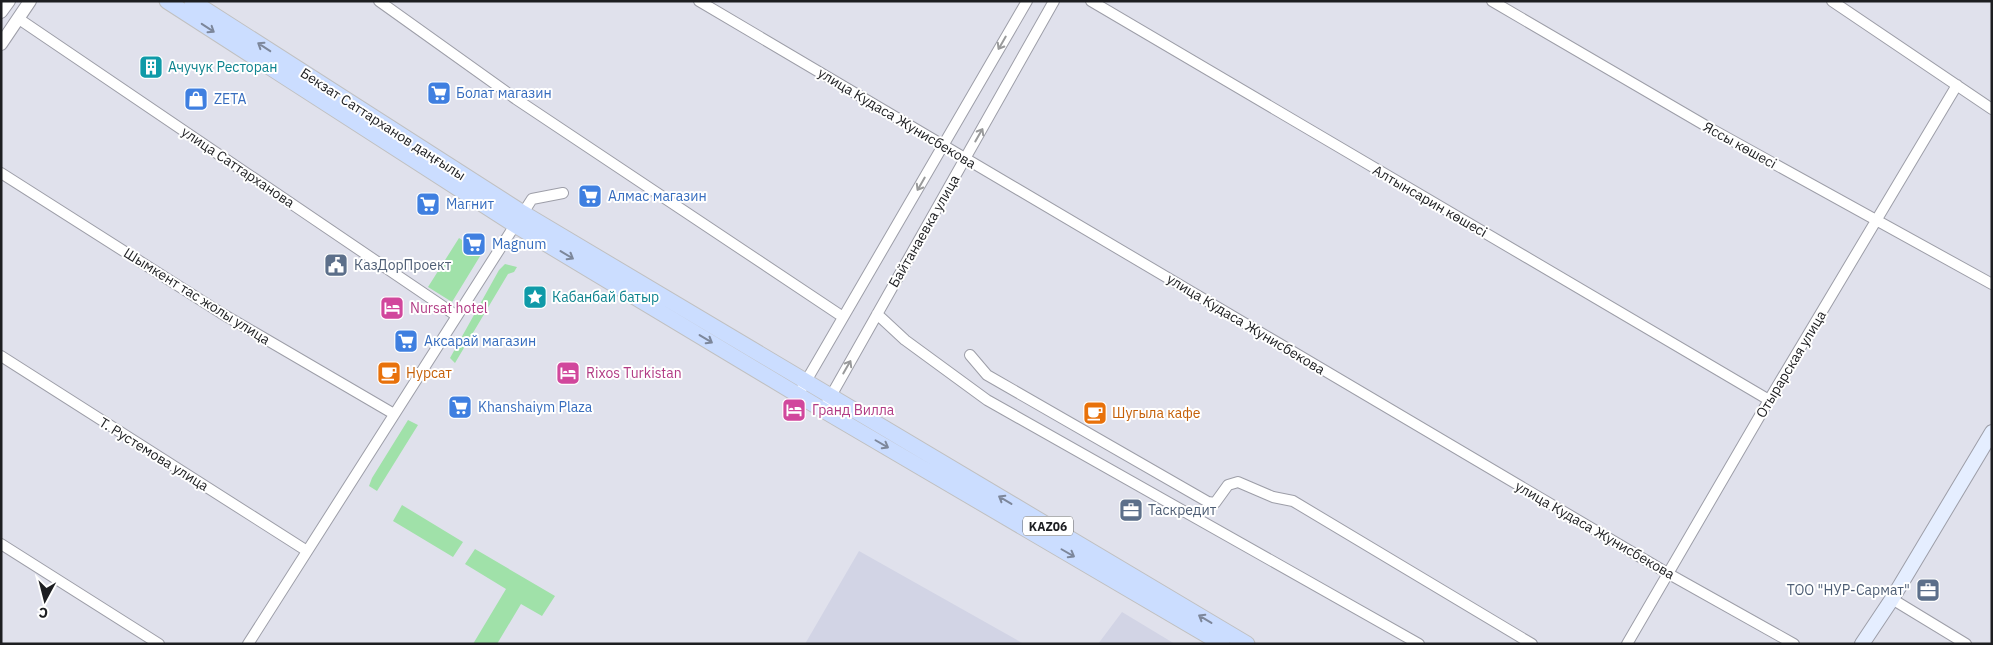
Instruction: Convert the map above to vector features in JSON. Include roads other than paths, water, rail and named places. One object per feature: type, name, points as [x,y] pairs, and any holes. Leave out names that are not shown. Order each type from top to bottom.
[{"type":"main road","name":"Бекзат Саттарханов даңғылы","points":[[167,1],[519,219],[924,461],[1222,644]]},
{"type":"main road","name":"Бекзат Саттарханов даңғылы","points":[[192,1],[519,219]]},
{"type":"main road","points":[[1862,644],[1892,599],[1992,432]]},
{"type":"main road","name":"Бекзат Саттарханов даңғылы","points":[[924,461],[1247,644]]},
{"type":"street","points":[[1,44],[30,1]]},
{"type":"street","points":[[379,1],[516,99],[843,317]]},
{"type":"street","name":"улица Кудаса Жунисбекова","points":[[700,1],[1669,574],[1794,644]]},
{"type":"street","name":"Байтанаевка улица","points":[[802,388],[1027,1]]},
{"type":"street","name":"Байтанаевка улица","points":[[826,403],[1054,1]]},
{"type":"street","name":"Алтынсарин көшесі","points":[[1091,1],[1768,400]]},
{"type":"street","name":"Яссы көшесі","points":[[1492,1],[1713,130],[1992,284]]},
{"type":"street","points":[[1832,1],[1992,109]]},
{"type":"street","name":"улица Саттарханова","points":[[19,19],[457,316]]},
{"type":"street","name":"Отырарская улица","points":[[1627,644],[1768,400],[1957,85]]},
{"type":"street","name":"Шымкент тас жолы улица","points":[[1,173],[221,313],[394,414]]},
{"type":"street","points":[[248,644],[532,199],[563,193]]},
{"type":"street","points":[[877,314],[905,340],[987,400],[1419,644]]},
{"type":"street","points":[[970,355],[987,375],[1208,502],[1215,503],[1228,485],[1238,482],[1273,497],[1293,501],[1532,644]]},
{"type":"street","name":"Т. Рустемова улица","points":[[1,356],[307,551]]},
{"type":"street","points":[[1,544],[159,644]]},
{"type":"street","points":[[1892,599],[1966,644]]},
{"type":"place","name":"Ачучук Ресторан","points":[[151,67]]},
{"type":"place","name":"Болат магазин","points":[[439,93]]},
{"type":"place","name":"ZETA","points":[[196,99]]},
{"type":"place","name":"Алмас магазин","points":[[590,196]]},
{"type":"place","name":"Магнит","points":[[428,204]]},
{"type":"place","name":"Magnum","points":[[474,244]]},
{"type":"place","name":"КазДорПроект","points":[[336,265]]},
{"type":"place","name":"Кабанбай батыр","points":[[535,297]]},
{"type":"place","name":"Nursat hotel","points":[[392,308]]},
{"type":"place","name":"Аксарай магазин","points":[[406,341]]},
{"type":"place","name":"Нурсат","points":[[389,373]]},
{"type":"place","name":"Rixos Turkistan","points":[[568,373]]},
{"type":"place","name":"Khanshaiym Plaza","points":[[460,407]]},
{"type":"place","name":"Гранд Вилла","points":[[794,410]]},
{"type":"place","name":"Шугыла кафе","points":[[1095,413]]},
{"type":"place","name":"Таскредит","points":[[1131,510]]},
{"type":"place","name":"ТОО \"НУР-Сармат\"","points":[[1928,590]]}]
